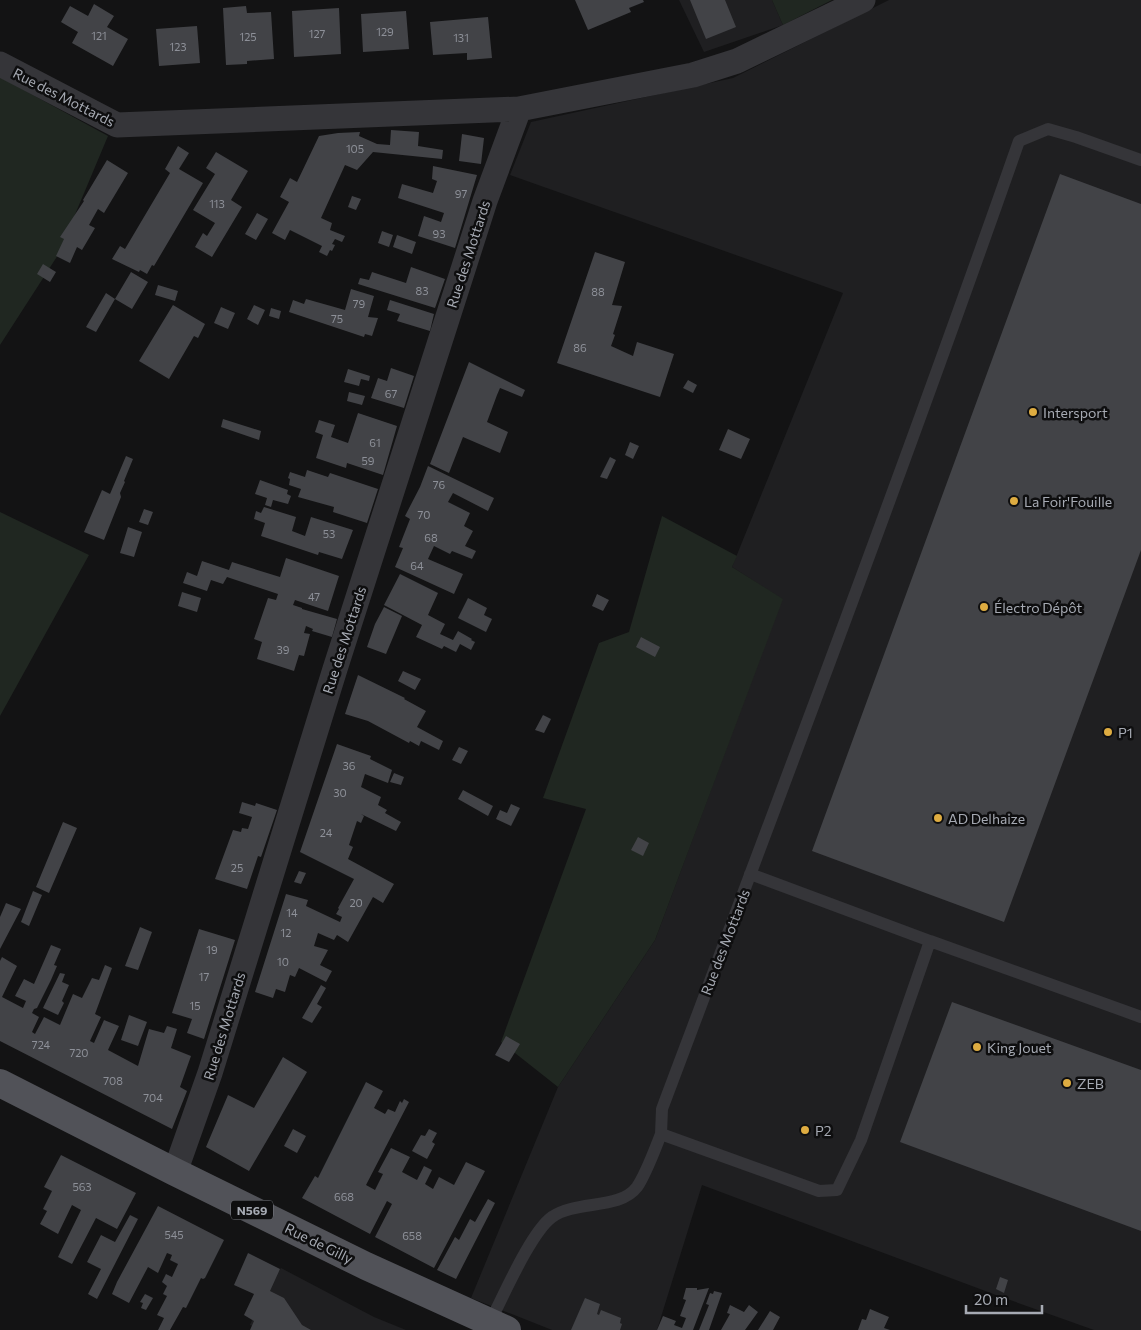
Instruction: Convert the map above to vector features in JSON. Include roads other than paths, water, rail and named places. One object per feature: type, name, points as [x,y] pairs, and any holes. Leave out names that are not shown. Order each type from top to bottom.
[{"type":"main road","name":"Rue de Gilly","points":[[0,1083],[366,1266],[499,1326]]},
{"type":"street","name":"Rue des Mottards","points":[[0,64],[117,126],[519,109],[693,75],[737,62],[863,0]]},
{"type":"street","name":"Rue des Mottards","points":[[175,1172],[210,1073],[332,678],[483,209],[519,109]]},
{"type":"lane","points":[[750,874],[958,314],[1019,141],[1048,130],[1076,137],[1141,160]]},
{"type":"lane","name":"Rue des Mottards","points":[[499,1326],[535,1235],[552,1217],[576,1206],[620,1200],[636,1188],[662,1134],[662,1109],[750,874],[930,942],[1141,1017]]},
{"type":"lane","points":[[662,1134],[819,1191],[837,1190],[861,1140],[930,942]]},
{"type":"place","name":"Intersport","points":[[1033,412]]},
{"type":"place","name":"La Foir'Fouille","points":[[1014,501]]},
{"type":"place","name":"Électro Dépôt","points":[[984,607]]},
{"type":"place","name":"P1","points":[[1108,732]]},
{"type":"place","name":"AD Delhaize","points":[[938,818]]},
{"type":"place","name":"King Jouet","points":[[977,1047]]},
{"type":"place","name":"ZEB","points":[[1067,1083]]},
{"type":"place","name":"P2","points":[[805,1130]]}]
